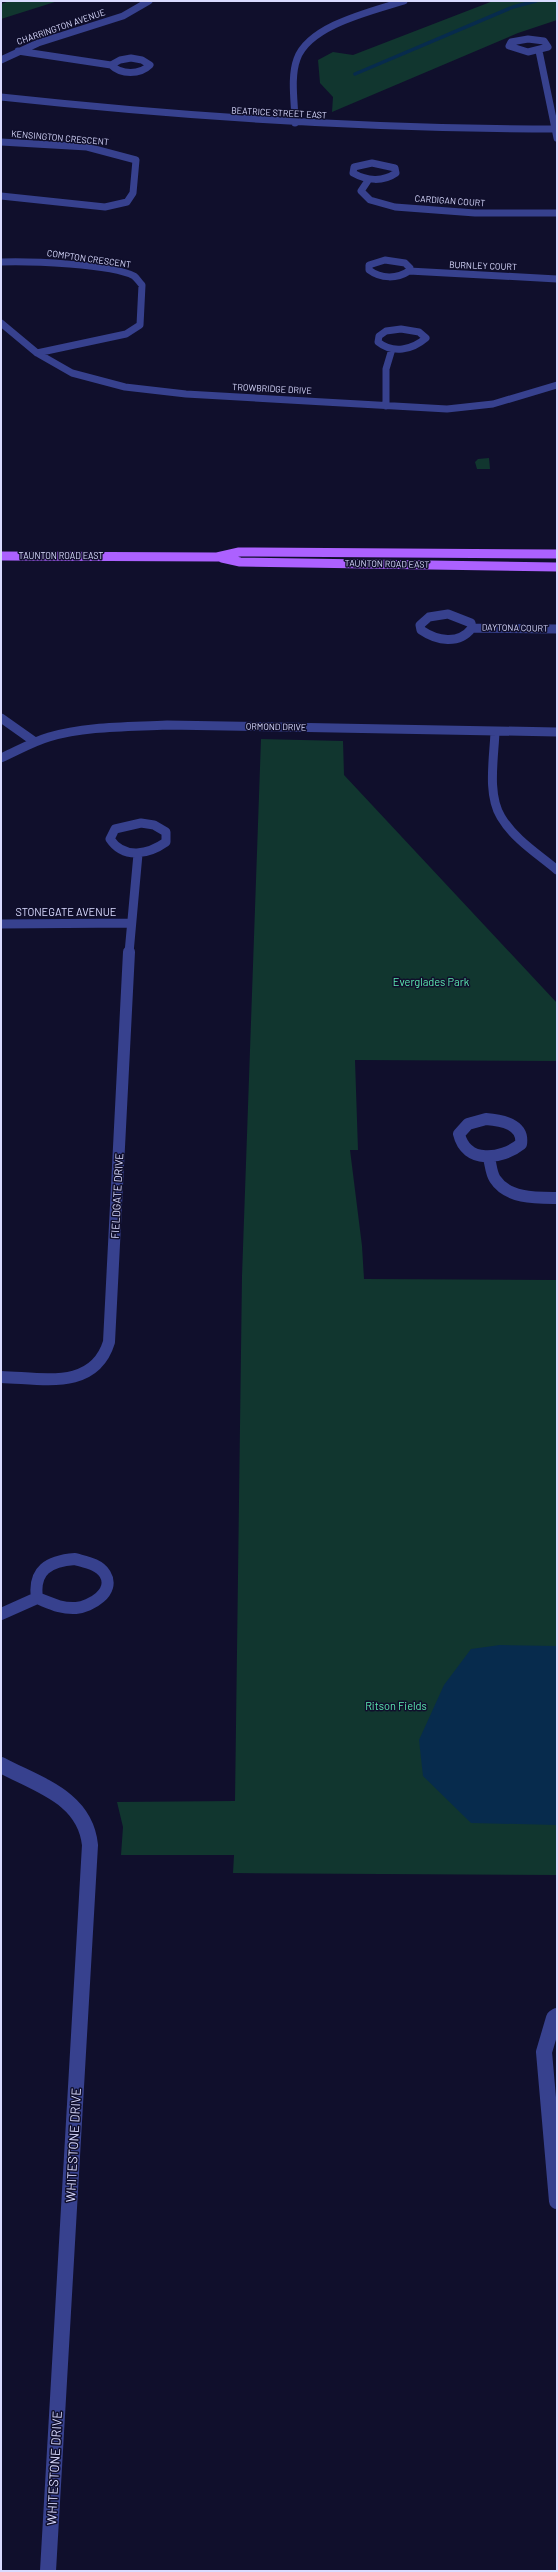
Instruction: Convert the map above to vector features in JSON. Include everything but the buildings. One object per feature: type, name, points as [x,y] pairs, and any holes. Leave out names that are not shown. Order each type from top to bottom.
[{"type":"main road","name":"TAUNTON ROAD EAST","points":[[217,557],[239,552],[557,554]]},
{"type":"main road","name":"TAUNTON ROAD EAST","points":[[1,556],[217,557],[240,562],[557,566]]},
{"type":"street","name":"CHARRINGTON AVENUE","points":[[1,60],[18,51],[123,16],[149,1]]},
{"type":"street","points":[[295,123],[297,58],[305,45],[326,30],[404,1]]},
{"type":"street","points":[[528,39],[548,43],[548,48],[539,51],[516,50],[509,44],[516,40],[528,39]]},
{"type":"street","points":[[18,51],[111,65],[117,70],[129,72],[146,69],[150,65],[142,60],[131,59],[119,60],[111,65]]},
{"type":"street","points":[[539,51],[557,138]]},
{"type":"street","name":"BEATRICE STREET EAST","points":[[1,97],[171,115],[295,123],[435,128],[556,129]]},
{"type":"street","name":"KENSINGTON CRESCENT","points":[[1,142],[61,145],[119,153],[136,160],[133,193],[127,202],[105,206],[1,196]]},
{"type":"street","points":[[372,163],[387,164],[396,171],[388,177],[369,179],[356,176],[352,170],[359,165],[372,163]]},
{"type":"street","name":"CARDIGAN COURT","points":[[369,179],[362,191],[370,200],[395,207],[475,213],[557,213]]},
{"type":"street","name":"BURNLEY COURT","points":[[409,271],[408,266],[392,260],[378,261],[368,268],[371,273],[388,276],[401,275],[409,271],[557,279]]},
{"type":"street","name":"COMPTON CRESCENT","points":[[1,262],[46,262],[108,270],[133,275],[142,285],[140,325],[126,334],[37,353]]},
{"type":"street","name":"TROWBRIDGE DRIVE","points":[[1,323],[37,353],[72,373],[125,387],[186,394],[447,409],[493,404],[557,385]]},
{"type":"street","points":[[386,406],[387,356],[392,349],[419,345],[426,338],[419,332],[401,329],[386,330],[378,336],[378,342],[382,346],[392,349]]},
{"type":"street","name":"DAYTONA COURT","points":[[472,628],[466,619],[448,614],[429,617],[420,625],[426,634],[444,639],[463,636],[472,628],[557,629]]},
{"type":"street","points":[[1,718],[35,742]]},
{"type":"street","name":"ORMOND DRIVE","points":[[1,758],[35,742],[99,729],[167,725],[557,732]]},
{"type":"street","points":[[495,732],[496,802],[501,816],[516,834],[557,870]]},
{"type":"street","points":[[138,822],[155,825],[166,832],[166,842],[161,846],[138,854],[118,848],[112,844],[110,839],[115,829],[138,822]]},
{"type":"street","name":"FIELDGATE DRIVE","points":[[1,1377],[75,1376],[93,1370],[105,1356],[107,1349],[132,923],[138,854]]},
{"type":"street","name":"STONEGATE AVENUE","points":[[1,924],[132,923]]},
{"type":"street","points":[[486,1119],[507,1122],[515,1126],[520,1132],[521,1144],[508,1154],[489,1158],[477,1155],[463,1146],[459,1134],[462,1129],[472,1122],[486,1119]]},
{"type":"street","points":[[489,1158],[495,1178],[501,1186],[530,1197],[557,1198]]},
{"type":"street","points":[[63,1560],[87,1561],[97,1565],[104,1572],[108,1580],[107,1589],[102,1597],[82,1608],[57,1608],[37,1598],[35,1583],[38,1575],[44,1568],[63,1560]]},
{"type":"street","points":[[1,1614],[37,1598]]},
{"type":"street","name":"WHITESTONE DRIVE","points":[[1,1765],[68,1802],[80,1812],[89,1830],[90,1845],[48,2571]]},
{"type":"street","points":[[557,2016],[554,2018],[544,2052],[557,2201]]},
{"type":"green space","points":[[10,1],[58,1],[1,19],[1,4]]},
{"type":"green space","points":[[493,1],[557,1],[557,20],[518,33],[332,112],[333,97],[320,83],[318,60],[333,52],[353,55]]},
{"type":"green space","points":[[489,458],[490,469],[477,469],[475,462],[478,459]]},
{"type":"green space","name":"Ritson Fields","points":[[261,739],[343,741],[344,775],[557,1003],[557,1061],[355,1060],[358,1150],[350,1150],[362,1246],[364,1279],[557,1280],[557,1875],[233,1873],[234,1855],[121,1855],[123,1827],[117,1802],[235,1801],[242,1276]]},
{"type":"water","points":[[500,1645],[557,1646],[557,1825],[471,1823],[423,1776],[419,1740],[444,1685],[471,1649]]},
{"type":"waterway","points":[[355,74],[513,7],[536,1]]},
{"type":"park label","name":"Everglades Park","points":[[431,982]]}]
